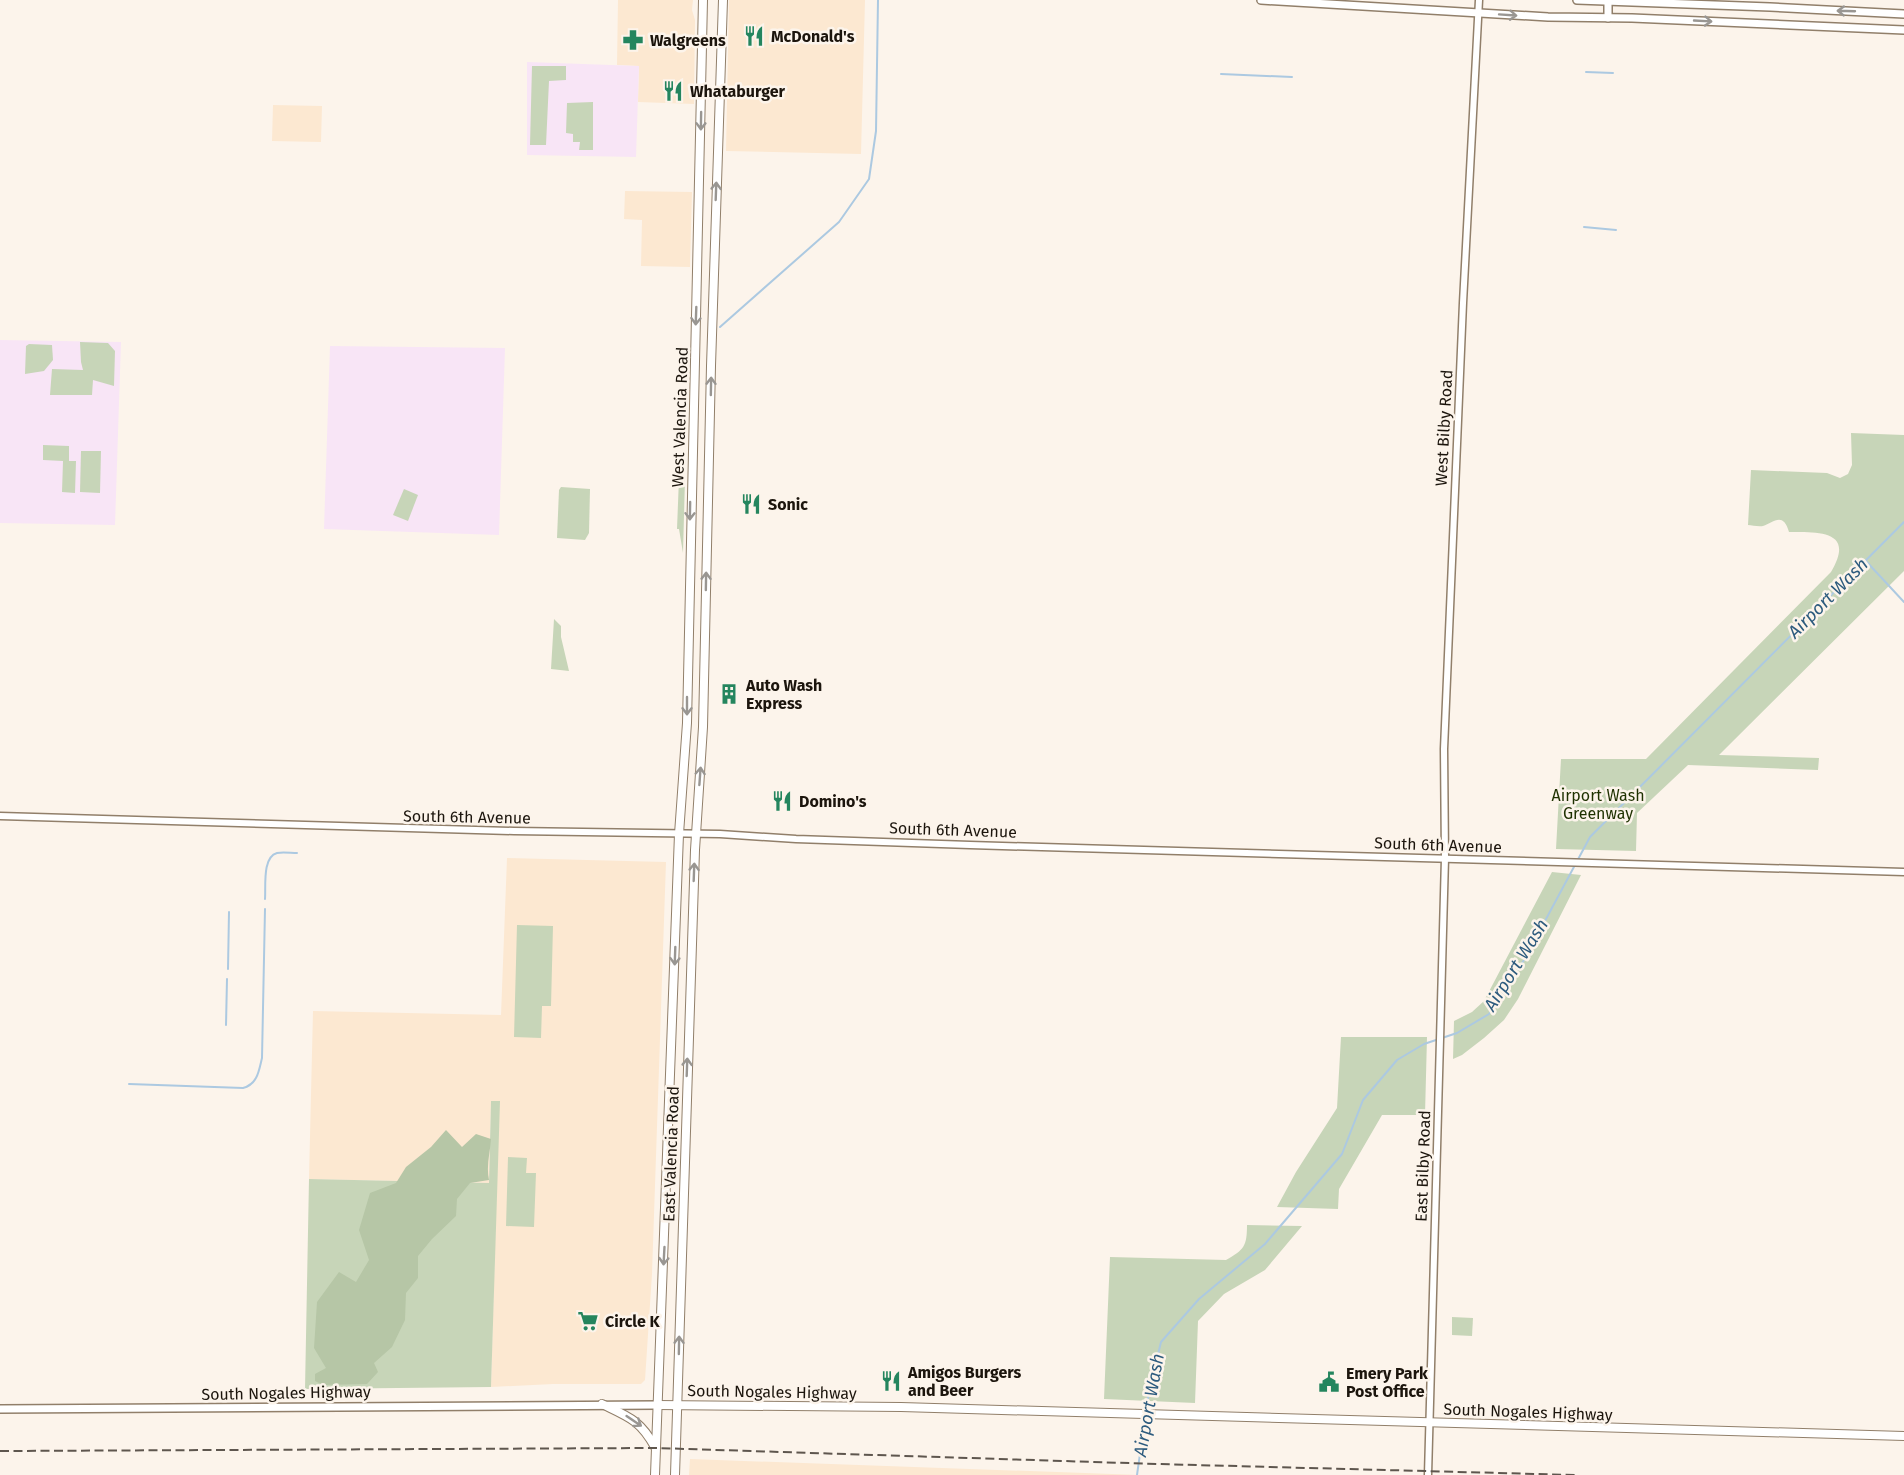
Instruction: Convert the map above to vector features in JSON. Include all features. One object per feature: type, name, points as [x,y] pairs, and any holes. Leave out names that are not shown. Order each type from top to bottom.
[{"type":"main road","name":"West Valencia Road","points":[[678,834],[687,723],[703,0]]},
{"type":"main road","name":"West Valencia Road","points":[[696,834],[703,727],[723,0]]},
{"type":"main road","points":[[1262,0],[1478,14],[1904,30]]},
{"type":"main road","points":[[1577,0],[1904,14]]},
{"type":"main road","points":[[1608,0],[1608,18]]},
{"type":"main road","points":[[700,158],[717,158]]},
{"type":"main road","points":[[695,351],[712,351]]},
{"type":"main road","name":"East Valencia Road","points":[[655,1475],[678,834]]},
{"type":"main road","name":"East Valencia Road","points":[[675,1475],[696,834]]},
{"type":"main road","points":[[672,1042],[688,1042]]},
{"type":"main road","points":[[602,1404],[636,1421],[656,1448]]},
{"type":"main road","name":"South Nogales Highway","points":[[0,1409],[602,1404],[873,1406],[1904,1436]]},
{"type":"street","name":"West Bilby Road","points":[[1445,858],[1444,726],[1479,0]]},
{"type":"street","name":"South 6th Avenue","points":[[0,816],[374,828],[696,834],[970,845],[1904,872]]},
{"type":"street","name":"East Bilby Road","points":[[1428,1475],[1445,858]]},
{"type":"shaded area","points":[[618,0],[693,0],[692,10],[695,20],[694,104],[638,102],[639,66],[617,65]]},
{"type":"shaded area","points":[[729,0],[865,0],[861,154],[726,151]]},
{"type":"shaded area","points":[[527,62],[639,66],[636,157],[527,155]]},
{"type":"shaded area","points":[[273,105],[322,106],[321,142],[272,141]]},
{"type":"shaded area","points":[[625,191],[692,192],[690,267],[641,266],[642,220],[624,219]]},
{"type":"shaded area","points":[[0,340],[121,342],[115,525],[0,523]]},
{"type":"shaded area","points":[[330,346],[505,348],[499,535],[324,529]]},
{"type":"shaded area","points":[[507,858],[666,862],[652,1274],[645,1380],[641,1384],[491,1387],[499,1101],[491,1101],[489,1183],[309,1179],[313,1011],[501,1015]]},
{"type":"shaded area","points":[[690,1459],[1140,1475],[689,1475]]},
{"type":"green space","points":[[532,66],[566,66],[566,80],[549,81],[546,145],[530,145]]},
{"type":"green space","points":[[593,102],[593,150],[579,150],[580,142],[573,142],[573,134],[566,133],[567,103]]},
{"type":"green space","points":[[80,342],[108,343],[115,351],[114,386],[93,380],[92,395],[50,395],[52,369],[83,370]]},
{"type":"green space","points":[[29,344],[52,345],[53,360],[44,371],[25,374],[26,346]]},
{"type":"green space","name":"Airport Wash Greenway","points":[[1851,433],[1904,435],[1904,571],[1719,755],[1819,758],[1818,770],[1688,765],[1637,813],[1636,851],[1556,849],[1561,759],[1646,759],[1831,572],[1838,558],[1839,548],[1830,536],[1811,532],[1789,532],[1781,520],[1763,526],[1748,525],[1751,470],[1827,473],[1840,478],[1848,474],[1852,465]]},
{"type":"green space","points":[[43,445],[69,446],[69,461],[76,461],[75,493],[62,492],[63,461],[43,460]]},
{"type":"green space","points":[[81,451],[101,451],[100,493],[80,492]]},
{"type":"green space","points":[[679,478],[685,478],[683,553],[679,529],[677,529]]},
{"type":"green space","points":[[561,487],[590,489],[589,533],[585,540],[557,538]]},
{"type":"green space","points":[[404,489],[418,495],[408,521],[393,515]]},
{"type":"green space","points":[[554,619],[561,626],[561,637],[569,671],[551,669]]},
{"type":"green space","name":"Airport Wash Greenway","points":[[1552,872],[1581,875],[1518,999],[1504,1020],[1462,1055],[1453,1059],[1454,1021],[1472,1012],[1484,1001]]},
{"type":"green space","points":[[517,925],[553,926],[551,1006],[542,1006],[541,1038],[514,1037]]},
{"type":"green space","points":[[1341,1037],[1427,1037],[1425,1115],[1382,1115],[1339,1189],[1338,1209],[1277,1207],[1296,1172],[1337,1108]]},
{"type":"green space","points":[[491,1101],[500,1101],[491,1387],[305,1389],[309,1179],[489,1183]]},
{"type":"green space","points":[[446,1130],[462,1147],[476,1134],[491,1139],[489,1180],[470,1183],[457,1199],[456,1216],[418,1256],[418,1278],[406,1293],[405,1320],[392,1347],[374,1363],[378,1372],[367,1384],[323,1385],[315,1381],[315,1374],[326,1368],[314,1348],[317,1302],[339,1272],[356,1282],[369,1260],[359,1230],[370,1193],[396,1183],[406,1167],[431,1147]]},
{"type":"green space","points":[[508,1157],[527,1158],[526,1173],[536,1173],[534,1227],[506,1226]]},
{"type":"green space","points":[[1247,1225],[1302,1226],[1265,1270],[1224,1294],[1198,1321],[1195,1403],[1104,1399],[1110,1257],[1226,1260],[1243,1247]]},
{"type":"green space","points":[[1452,1317],[1473,1318],[1472,1336],[1452,1335]]},
{"type":"waterway","points":[[720,327],[839,222],[869,179],[876,131],[878,0]]},
{"type":"waterway","points":[[1586,72],[1613,73]]},
{"type":"waterway","points":[[1221,74],[1292,77]]},
{"type":"waterway","points":[[1584,227],[1616,230]]},
{"type":"waterway","name":"Airport Wash","points":[[1137,1475],[1149,1391],[1161,1342],[1199,1299],[1265,1244],[1342,1154],[1363,1100],[1397,1060],[1424,1044],[1457,1033],[1489,1014],[1524,960],[1590,837],[1904,522]]},
{"type":"waterway","points":[[1865,560],[1904,602]]},
{"type":"waterway","points":[[265,899],[269,860],[277,853],[297,853]]},
{"type":"waterway","points":[[129,1084],[243,1088],[255,1080],[262,1058],[265,909]]},
{"type":"waterway","points":[[228,969],[229,912]]},
{"type":"waterway","points":[[226,1025],[227,979]]},
{"type":"railway","points":[[0,1451],[656,1448],[1575,1475]]},
{"type":"place","name":"McDonald's","points":[[754,36]]},
{"type":"place","name":"Walgreens","points":[[633,40]]},
{"type":"place","name":"Whataburger","points":[[673,91]]},
{"type":"place","name":"Sonic","points":[[751,504]]},
{"type":"place","name":"Auto Wash Express","points":[[729,694]]},
{"type":"place","name":"Domino's","points":[[782,801]]},
{"type":"place","name":"Circle K","points":[[588,1321]]},
{"type":"place","name":"Amigos Burgers and Beer","points":[[891,1381]]},
{"type":"place","name":"Emery Park Post Office","points":[[1329,1382]]}]
